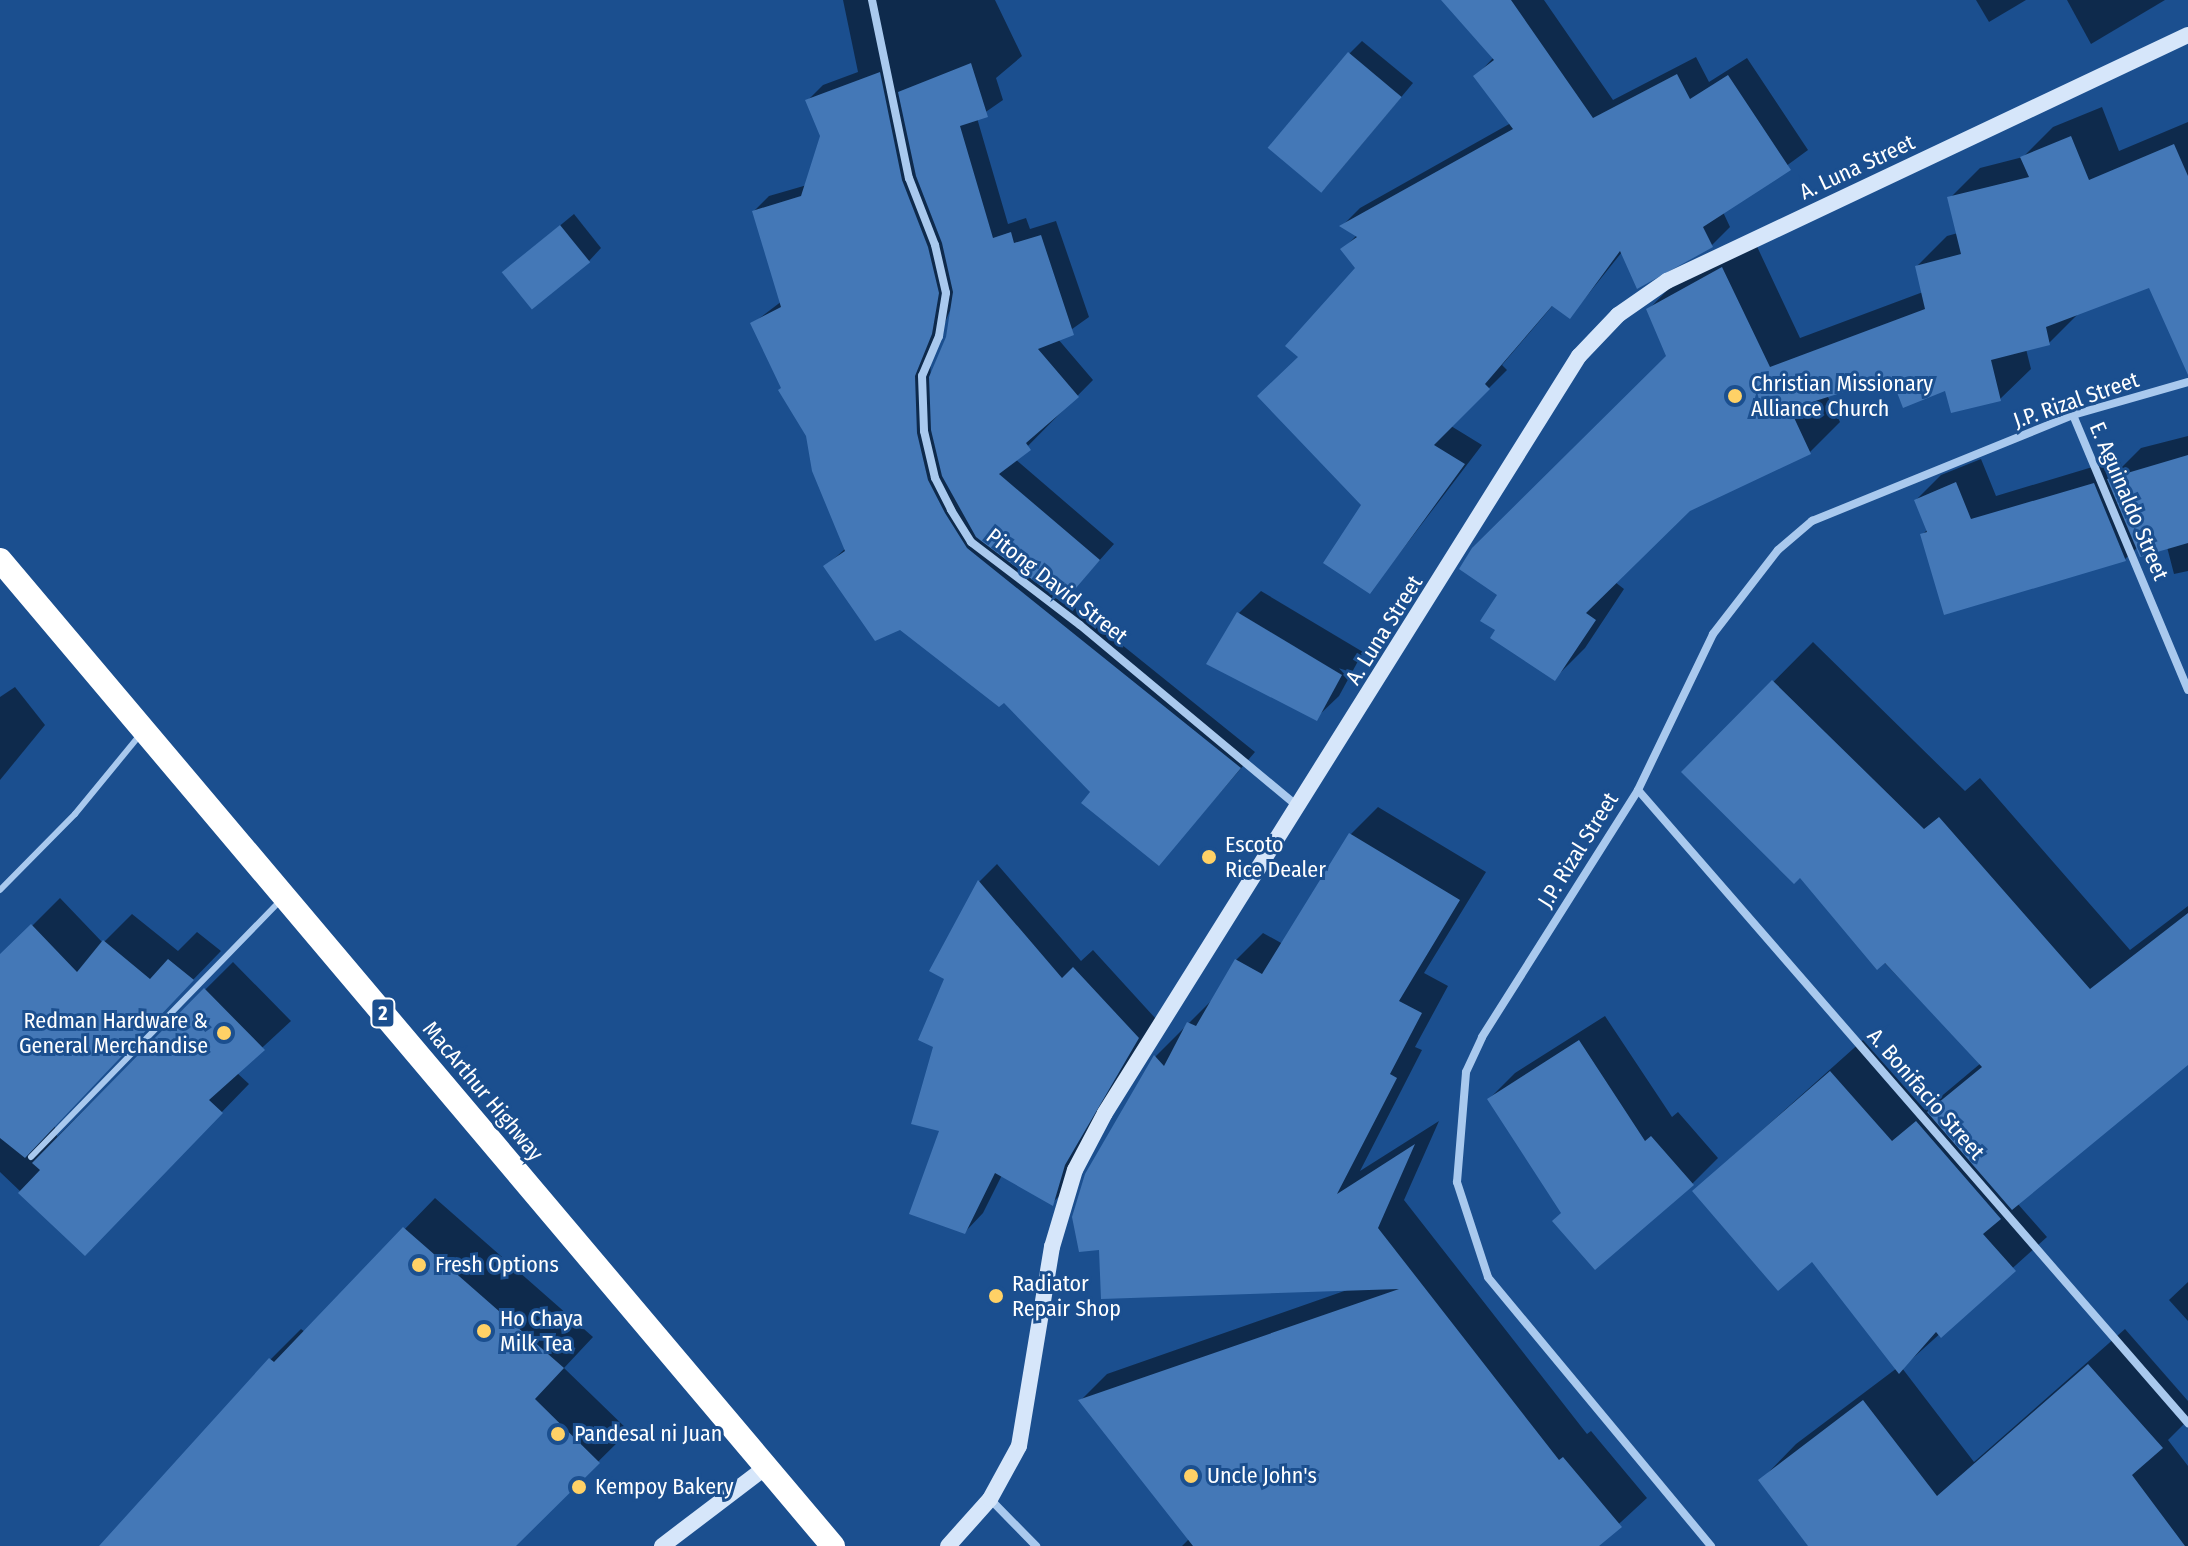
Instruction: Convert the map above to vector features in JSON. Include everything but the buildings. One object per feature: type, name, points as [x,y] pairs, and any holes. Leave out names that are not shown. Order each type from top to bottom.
[{"type":"highway","name":"MacArthur Highway","points":[[0,560],[833,1546]]},
{"type":"street","name":"Pitong David Street","points":[[872,0],[909,178],[935,245],[946,293],[939,336],[922,376],[924,431],[935,478],[951,510],[971,542],[1080,625],[1297,807]]},
{"type":"street","name":"A. Luna Street","points":[[948,1546],[990,1499],[1019,1446],[1038,1315],[1075,1170],[1105,1113],[1579,356],[1618,315],[1680,275],[2188,35]]},
{"type":"street","name":"J.P. Rizal Street","points":[[1711,1546],[1488,1277],[1457,1182],[1466,1072],[1482,1037],[1638,790],[1713,634],[1778,550],[1812,521],[2073,415],[2188,382]]},
{"type":"street","name":"E. Aguinaldo Street","points":[[2073,415],[2188,690]]},
{"type":"street","name":"A. Bonifacio Street","points":[[1638,790],[2188,1423]]},
{"type":"street","points":[[662,1546],[766,1467]]},
{"type":"street","points":[[990,1499],[1036,1546]]},
{"type":"lane","points":[[0,890],[75,814],[144,730]]},
{"type":"lane","points":[[31,1157],[284,896]]},
{"type":"place","name":"Christian Missionary Alliance Church","points":[[1735,396]]},
{"type":"place","name":"Escoto Rice Dealer","points":[[1209,857]]},
{"type":"place","name":"Redman Hardware & General Merchandise","points":[[224,1033]]},
{"type":"place","name":"Fresh Options","points":[[419,1265]]},
{"type":"place","name":"Radiator Repair Shop","points":[[996,1296]]},
{"type":"place","name":"Ho Chaya Milk Tea","points":[[484,1331]]},
{"type":"place","name":"Pandesal ni Juan","points":[[558,1434]]},
{"type":"place","name":"Uncle John's","points":[[1191,1476]]},
{"type":"place","name":"Kempoy Bakery","points":[[579,1487]]}]
